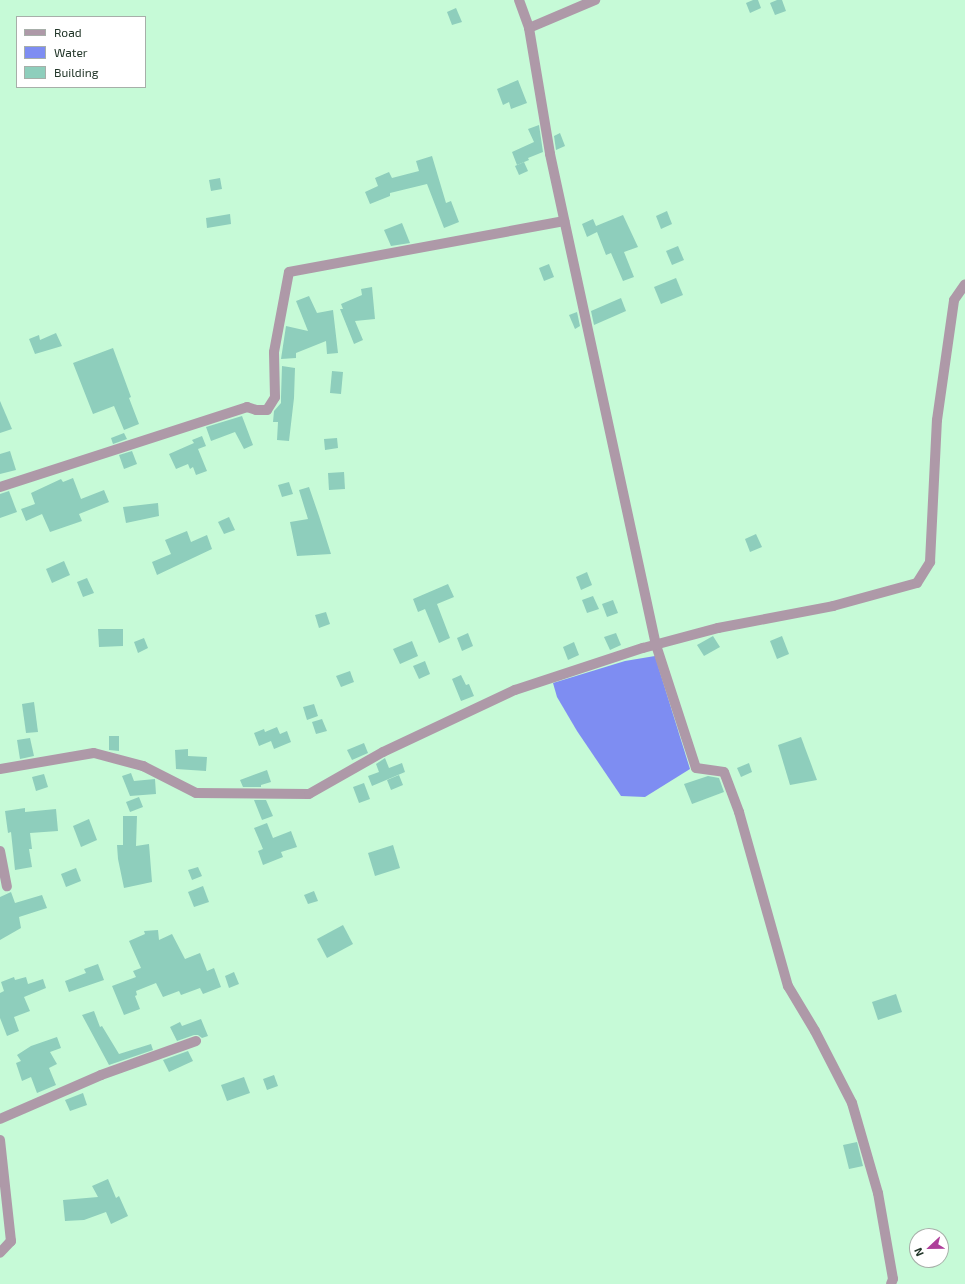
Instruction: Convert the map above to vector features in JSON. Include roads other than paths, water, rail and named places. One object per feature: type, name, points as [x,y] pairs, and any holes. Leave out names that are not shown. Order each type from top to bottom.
[{"type":"street","points":[[519,0],[529,28],[550,154],[656,645],[696,768],[724,772],[737,805],[788,986],[815,1031],[852,1103],[878,1193],[893,1279],[891,1284]]},
{"type":"street","points":[[529,28],[595,0]]},
{"type":"street","points":[[0,487],[247,407],[256,410],[267,410],[274,398],[274,352],[288,272],[564,221]]},
{"type":"street","points":[[0,769],[94,753],[143,766],[196,793],[309,794],[383,752],[514,690],[656,645],[718,628],[833,606],[917,583],[930,562],[937,420],[954,300],[965,284]]},
{"type":"street","points":[[0,851],[7,886]]},
{"type":"street","points":[[0,1120],[101,1076],[196,1041]]},
{"type":"street","points":[[0,1147],[11,1241],[0,1252]]},
{"type":"water","points":[[655,656],[690,769],[645,797],[621,796],[577,731],[557,697],[553,683],[625,661]]}]
